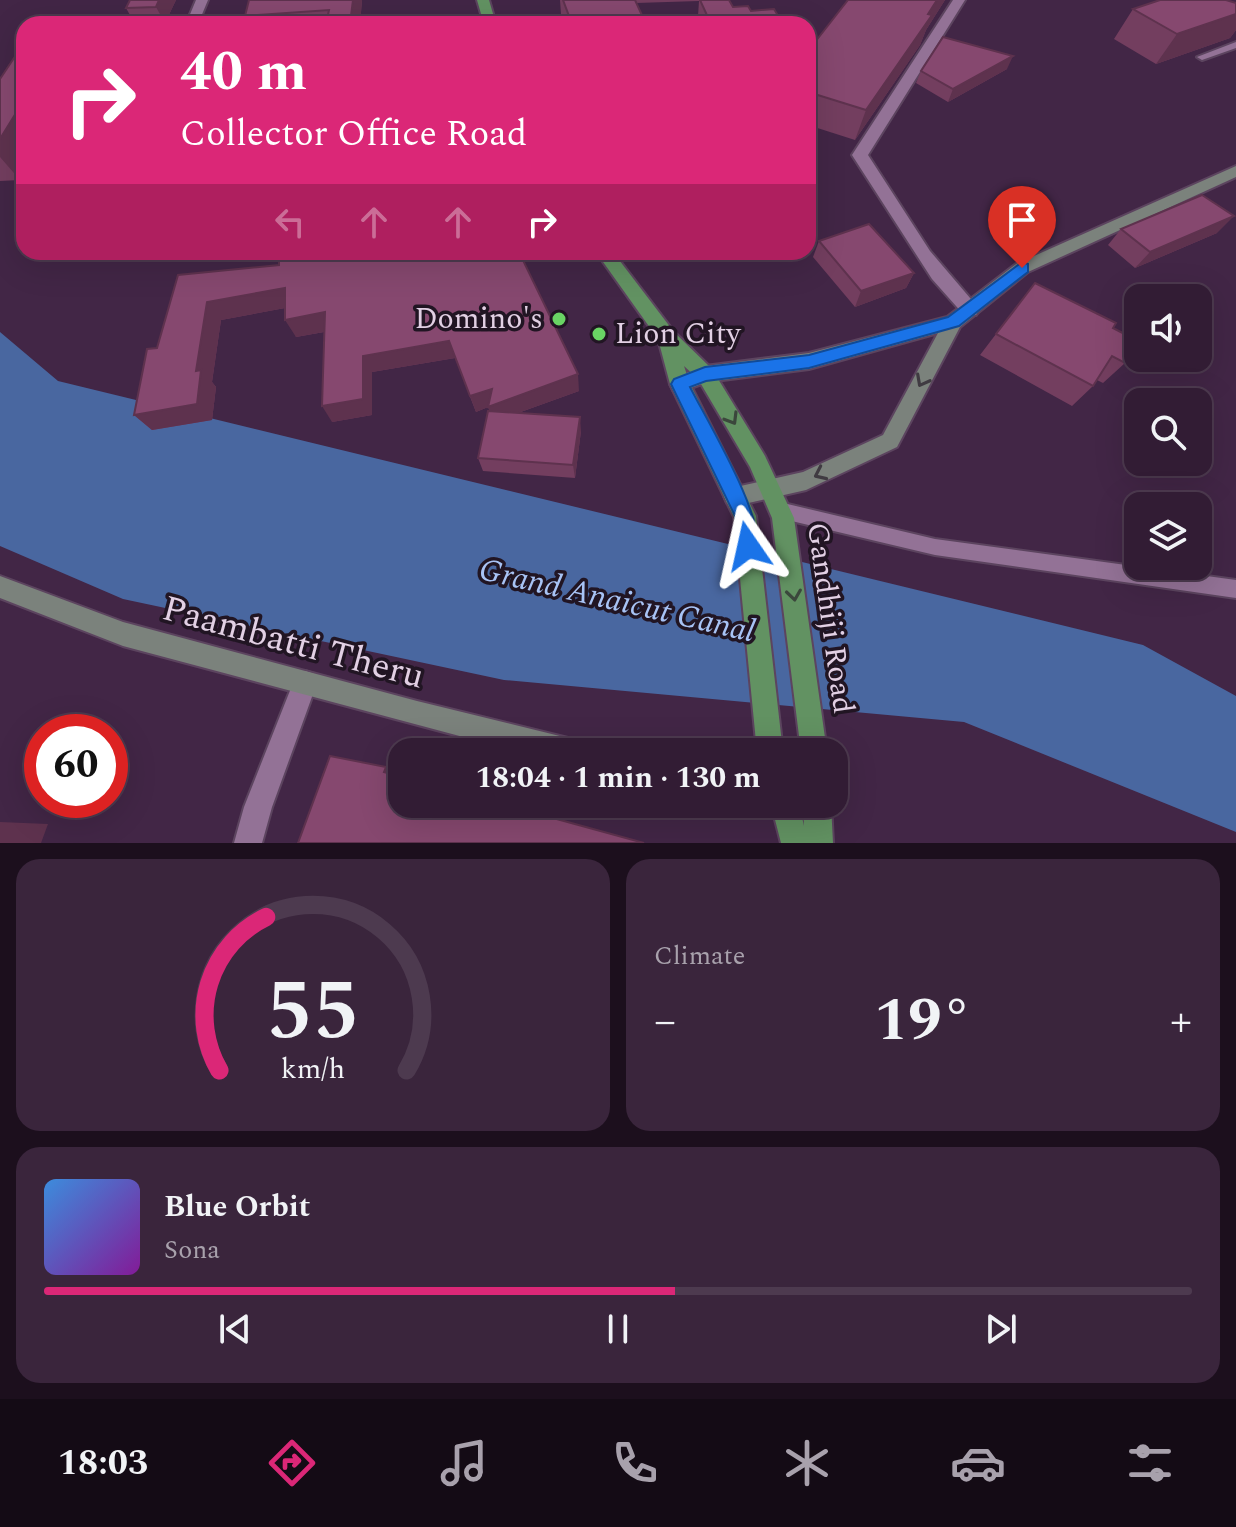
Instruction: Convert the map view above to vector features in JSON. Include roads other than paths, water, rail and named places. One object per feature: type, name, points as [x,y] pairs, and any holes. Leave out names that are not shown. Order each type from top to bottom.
[{"type":"main road","points":[[768,738],[740,506],[778,506],[806,481],[890,441],[962,316],[1022,268],[1236,171]]},
{"type":"main road","name":"Gandhiji Road","points":[[610,260],[667,337],[705,374],[758,462],[778,506],[812,738]]},
{"type":"main road","points":[[680,384],[705,374],[809,361],[962,316]]},
{"type":"main road","name":"Gandhiji Road","points":[[667,337],[680,384],[740,506]]},
{"type":"main road","name":"Paambatti Theru","points":[[0,587],[123,634],[518,738]]},
{"type":"main road","points":[[789,818],[795,843]]},
{"type":"main road","points":[[818,818],[819,843]]},
{"type":"street","points":[[959,0],[860,155],[962,316]]},
{"type":"street","points":[[248,843],[258,807],[305,683]]},
{"type":"lane","points":[[1202,57],[1236,45]]},
{"type":"lane","points":[[778,506],[935,547],[1236,589]]},
{"type":"water","name":"Grand Anaicut Canal","points":[[0,332],[58,381],[1143,645],[1236,696],[1236,832],[964,722],[504,680],[123,599],[0,546]]},
{"type":"place","name":"Domino's","points":[[559,319]]},
{"type":"place","name":"Lion City","points":[[599,334]]}]
